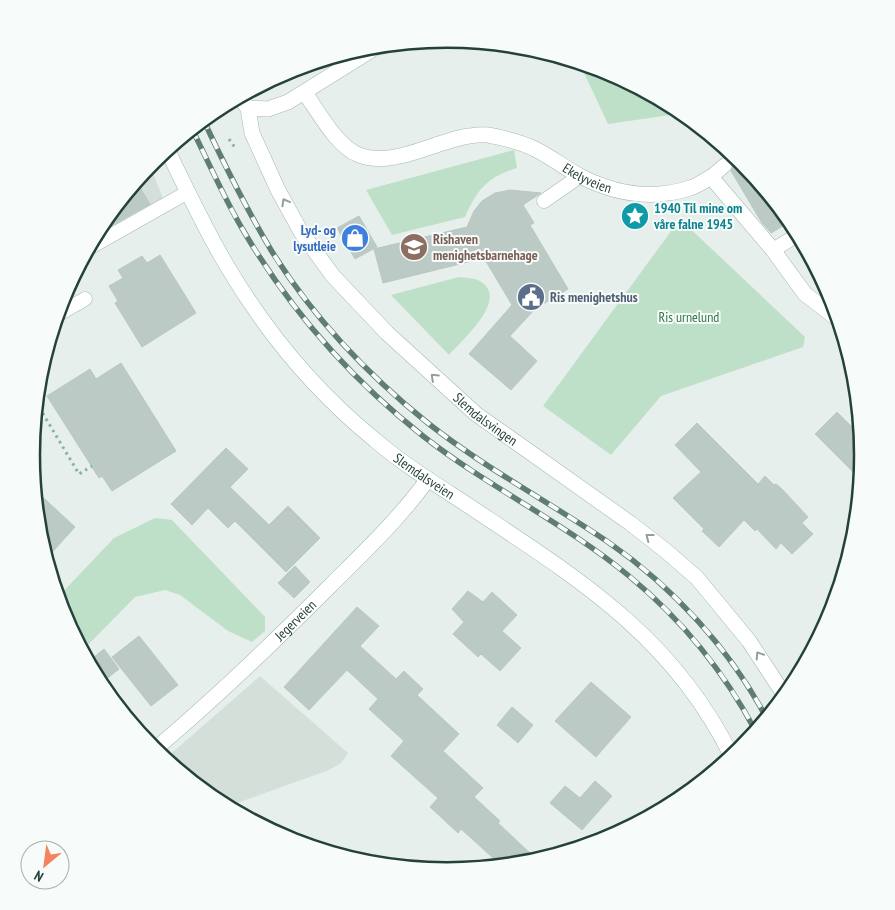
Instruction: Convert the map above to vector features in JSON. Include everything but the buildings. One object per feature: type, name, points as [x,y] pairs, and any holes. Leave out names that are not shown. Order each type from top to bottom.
[{"type":"street","points":[[244,102],[268,109],[288,102],[359,57]]},
{"type":"street","name":"Ekelyveien","points":[[305,93],[340,142],[349,149],[368,158],[391,157],[453,138],[483,134],[504,138],[534,148],[580,176],[621,192],[652,196],[691,188],[711,177]]},
{"type":"street","name":"Slemdalsvingen","points":[[244,102],[255,140],[278,190],[301,232],[333,276],[387,332],[476,414],[630,523],[697,578],[750,640],[781,689]]},
{"type":"street","name":"Slemdalsveien","points":[[170,157],[228,267],[266,324],[297,364],[328,398],[381,445],[428,479],[570,574],[636,627],[656,647],[696,696],[728,750]]},
{"type":"street","points":[[711,177],[773,250],[805,294],[829,312]]},
{"type":"street","name":"Jegerveien","points":[[161,744],[276,640],[356,560],[418,493],[428,479]]},
{"type":"lane","points":[[711,177],[725,165]]},
{"type":"lane","points":[[544,201],[580,176]]},
{"type":"lane","points":[[102,240],[188,192]]},
{"type":"lane","points":[[773,250],[792,238]]},
{"type":"lane","points":[[67,309],[85,299]]},
{"type":"path","points":[[229,139],[233,145]]},
{"type":"path","points":[[42,412],[79,474],[92,466]]},
{"type":"shaded area","points":[[153,173],[168,212],[124,234],[93,254],[124,207]]},
{"type":"shaded area","points":[[260,676],[348,753],[341,763],[329,770],[236,803],[199,778],[171,754]]},
{"type":"green space","points":[[583,71],[628,90],[672,115],[608,124]]},
{"type":"green space","points":[[514,150],[517,168],[498,176],[484,186],[474,199],[465,217],[392,235],[366,190]]},
{"type":"green space","name":"Ris urnelund","points":[[680,219],[805,337],[803,347],[661,396],[611,455],[543,406]]},
{"type":"green space","points":[[459,277],[478,280],[487,287],[490,297],[482,318],[449,355],[391,295]]},
{"type":"green space","points":[[155,518],[172,520],[265,617],[265,631],[252,642],[228,631],[180,595],[165,590],[135,597],[88,645],[64,591],[114,538]]},
{"type":"railway","points":[[207,126],[271,250],[305,298],[343,344],[385,386],[450,440],[586,527],[655,579],[677,599],[718,644],[736,668],[763,713]]},
{"type":"railway","points":[[195,135],[229,206],[261,259],[302,315],[347,367],[371,391],[423,436],[474,472],[579,539],[629,576],[666,610],[700,647],[730,688],[752,726]]},
{"type":"place","name":"1940 Til mine om våre falne 1945","points":[[635,216]]},
{"type":"place","name":"Lyd- og lysutleie","points":[[355,238]]},
{"type":"place","name":"Rishaven menighetsbarnehage","points":[[414,247]]},
{"type":"place","name":"Ris menighetshus","points":[[531,297]]}]
